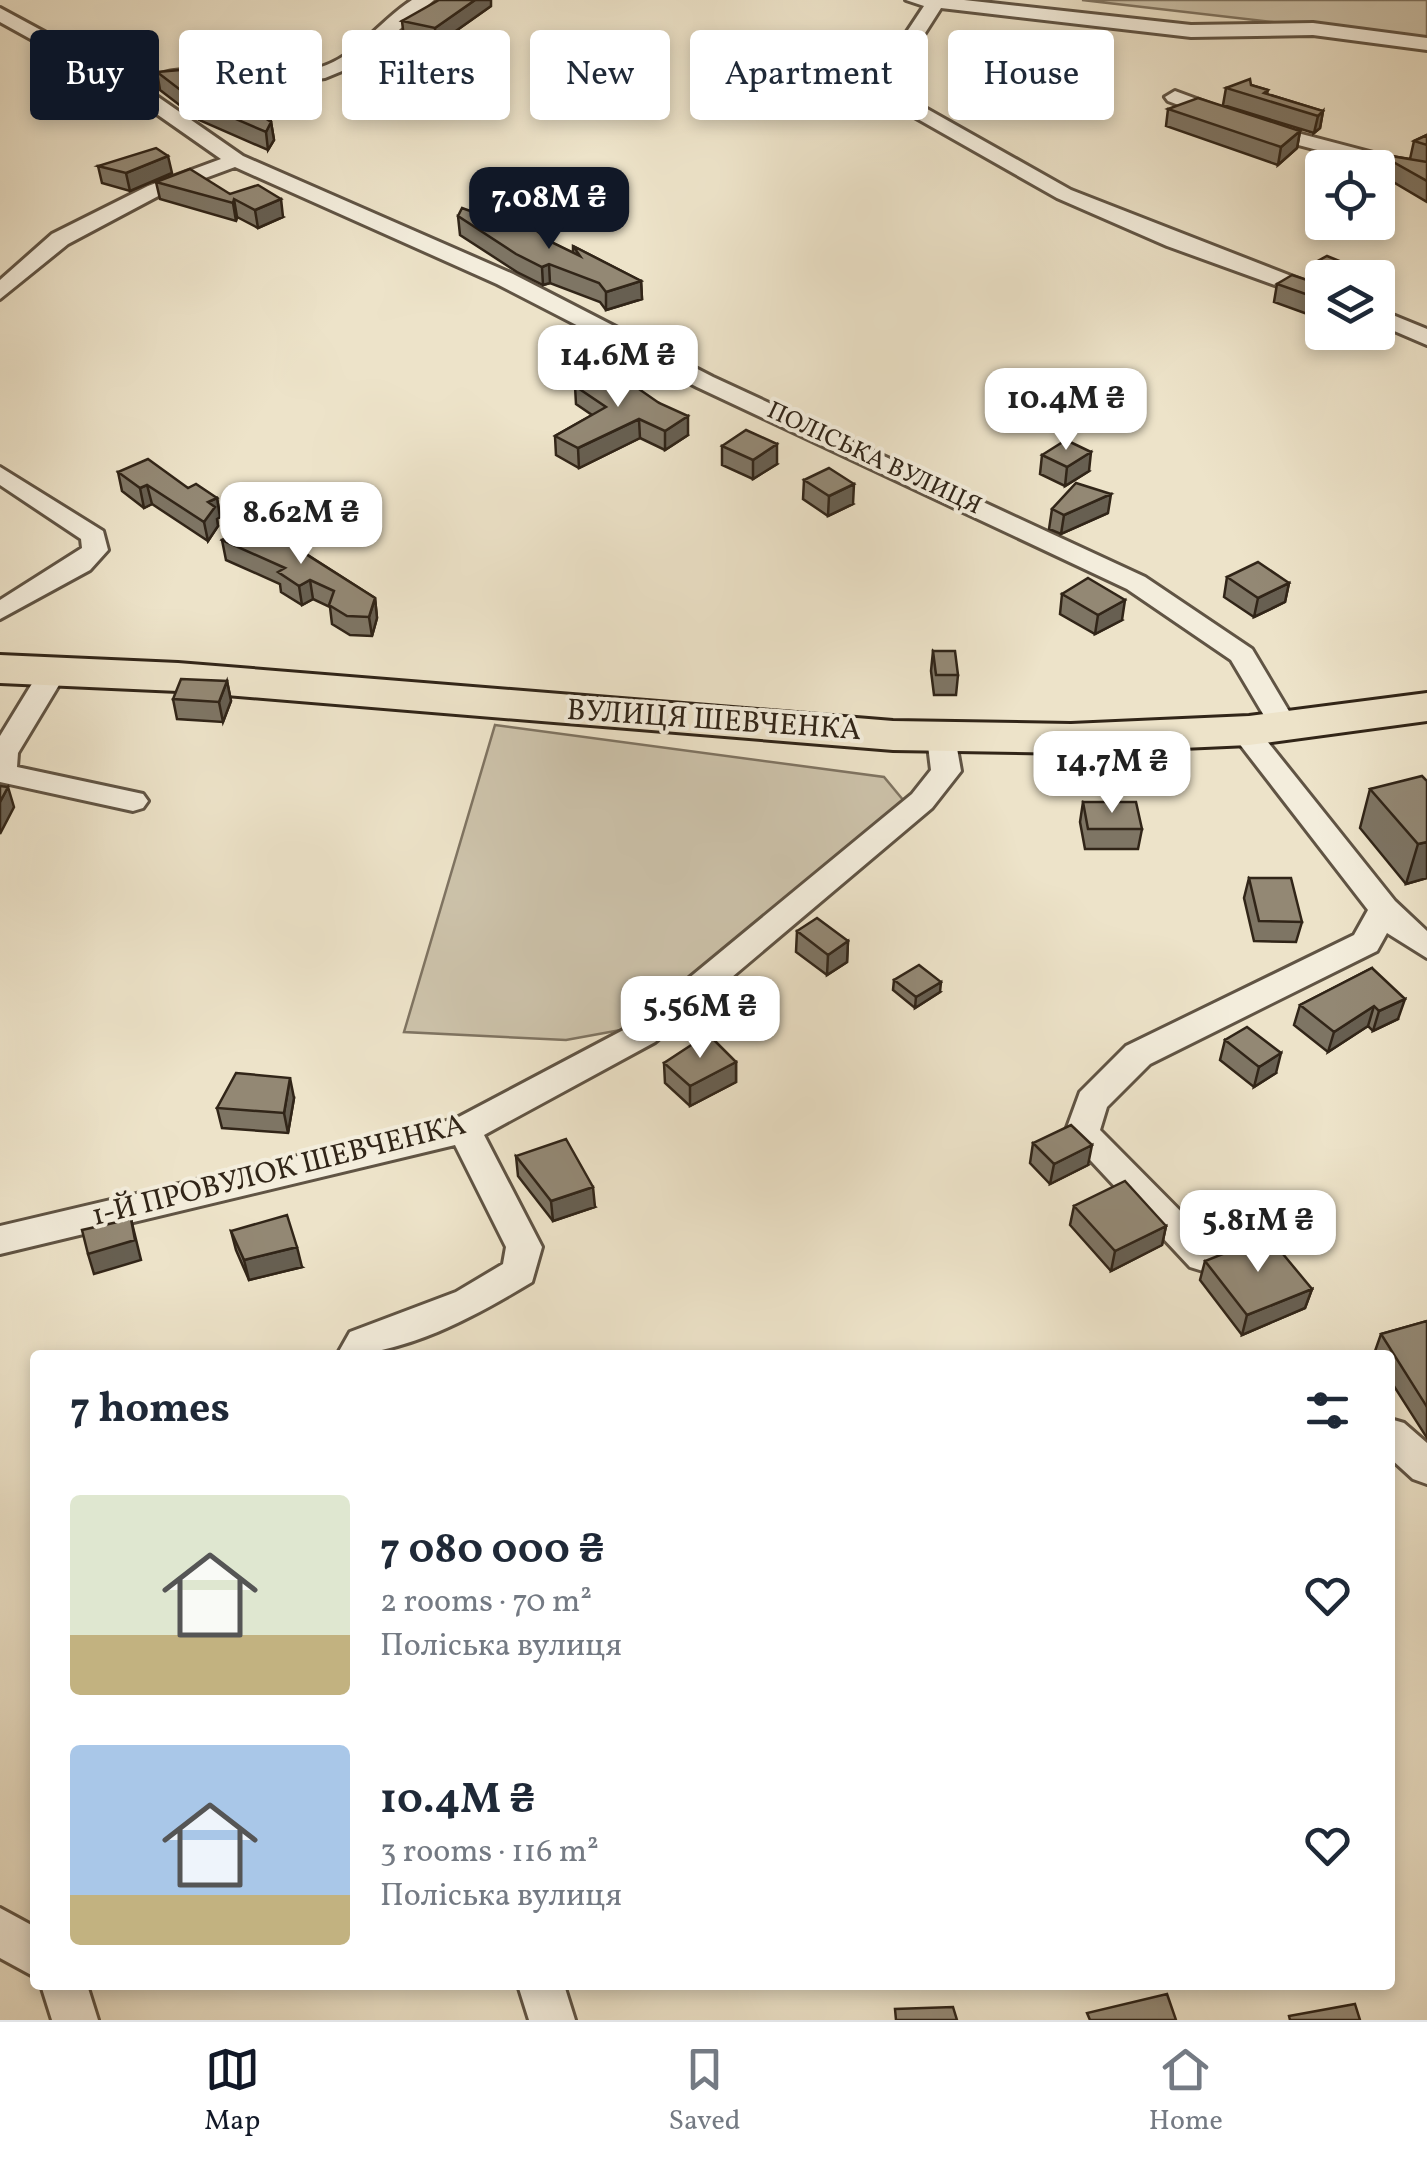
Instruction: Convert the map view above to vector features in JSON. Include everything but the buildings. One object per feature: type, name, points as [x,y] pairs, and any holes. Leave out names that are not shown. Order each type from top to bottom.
[{"type":"main road","name":"ВУЛИЦЯ ШЕВЧЕНКА","points":[[0,669],[250,681],[941,737],[1138,738],[1265,730],[1427,707]]},
{"type":"street","points":[[159,81],[191,76],[286,78],[317,74],[354,60],[380,42],[415,5],[425,0]]},
{"type":"street","points":[[1305,289],[1175,241],[1064,194],[957,131],[904,108],[879,89],[926,1],[1191,31],[1313,29],[1427,44]]},
{"type":"street","name":"ПОЛІСЬКА ВУЛИЦЯ","points":[[0,14],[30,31]]},
{"type":"street","points":[[1175,96],[1260,129],[1427,172]]},
{"type":"street","name":"ПОЛІСЬКА ВУЛИЦЯ","points":[[159,107],[236,160],[504,279],[705,382],[1136,583],[1242,655],[1265,730],[1384,909],[1399,927],[1427,946]]},
{"type":"street","points":[[0,292],[17,282],[60,239],[155,190],[236,160]]},
{"type":"street","points":[[1395,322],[1423,333]]},
{"type":"street","points":[[0,474],[94,536],[95,550],[81,564],[0,611]]},
{"type":"street","points":[[54,670],[4,753],[2,773],[34,783],[132,801]]},
{"type":"street","name":"1-Й ПРОВУЛОК ШЕВЧЕНКА","points":[[0,1240],[464,1130],[643,1034],[922,801],[946,770],[941,737]]},
{"type":"street","points":[[29,815],[34,783]]},
{"type":"street","points":[[1203,1257],[1082,1133],[1092,1101],[1138,1055],[1366,942],[1384,909]]},
{"type":"street","points":[[359,1350],[363,1344],[469,1302],[518,1272],[524,1246],[464,1130]]},
{"type":"street","points":[[1395,1439],[1427,1467]]},
{"type":"street","points":[[0,1932],[30,1951]]},
{"type":"street","points":[[66,1990],[75,2020]]},
{"type":"street","points":[[542,1990],[552,2020]]},
{"type":"shaded area","points":[[1082,0],[1427,0],[1427,40]]},
{"type":"shaded area","points":[[495,725],[884,777],[904,801],[637,1027],[566,1040],[404,1032]]}]
